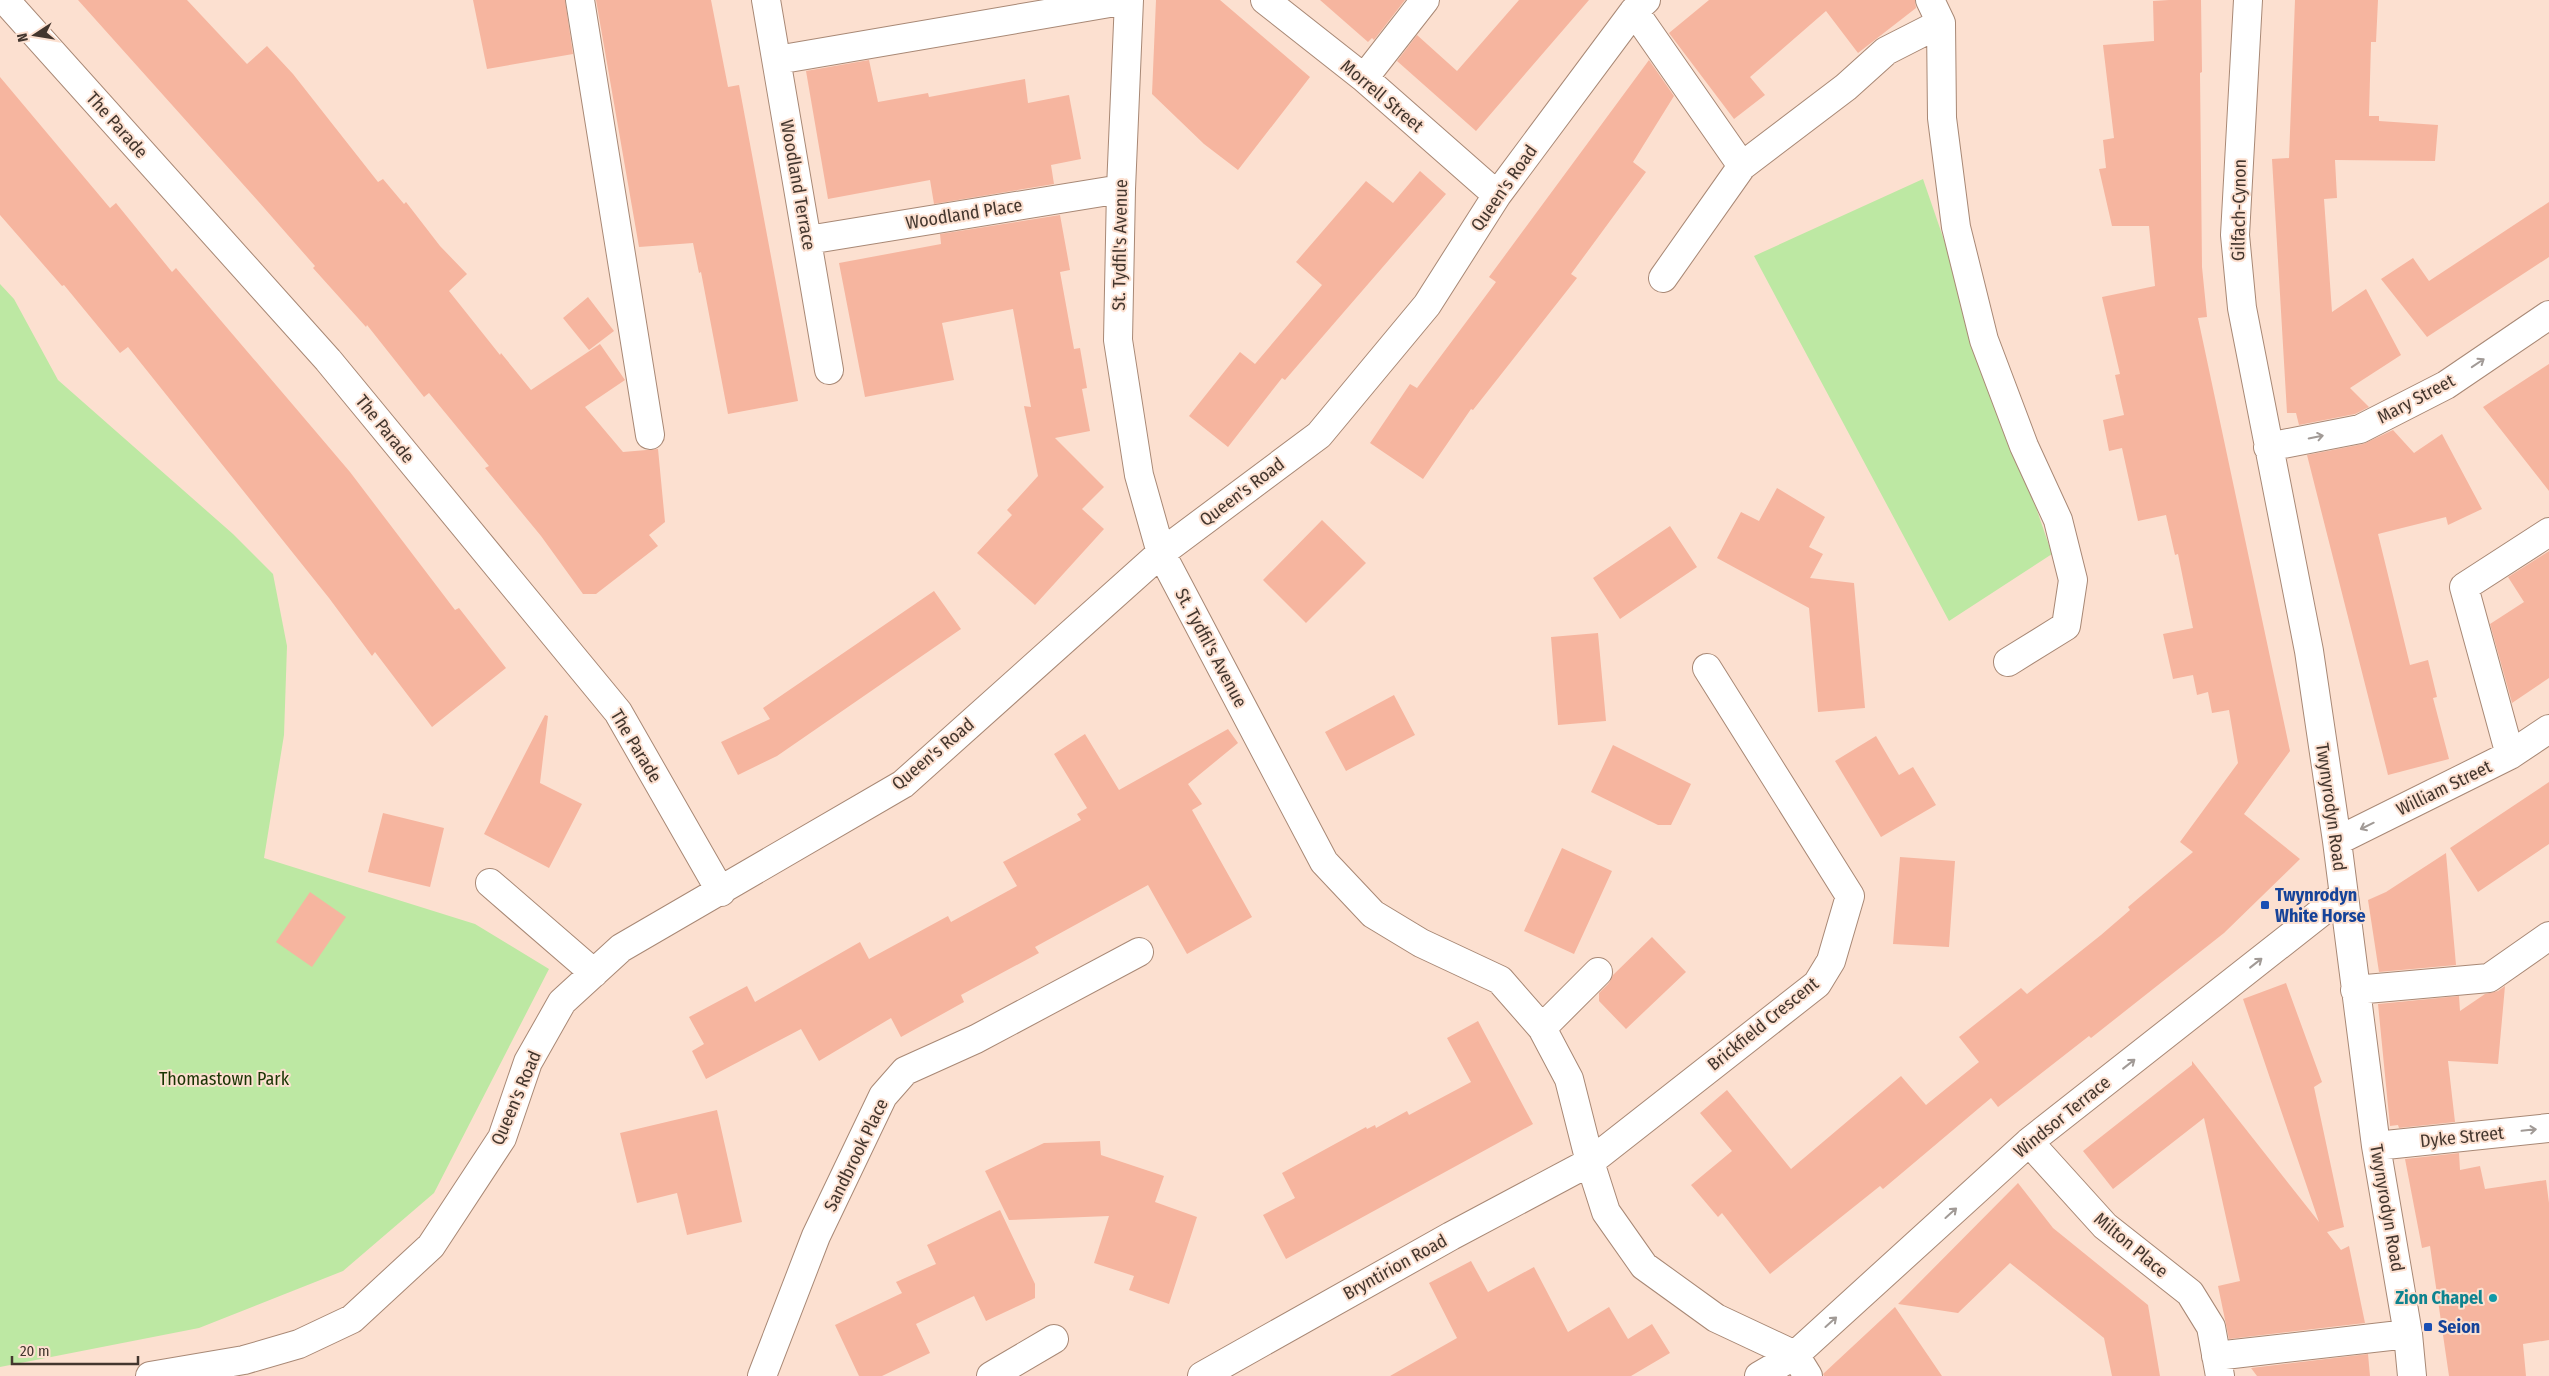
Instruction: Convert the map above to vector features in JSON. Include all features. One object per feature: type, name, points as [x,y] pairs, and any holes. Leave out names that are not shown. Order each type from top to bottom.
[{"type":"street","name":"The Parade","points":[[5,0],[328,360],[618,712],[721,892]]},
{"type":"street","points":[[580,0],[650,435]]},
{"type":"street","name":"Woodland Terrace","points":[[766,0],[829,370]]},
{"type":"street","points":[[776,60],[1128,0]]},
{"type":"street","name":"St. Tydfil's Avenue","points":[[1128,0],[1118,340],[1139,475],[1161,553],[1324,862],[1373,914],[1421,943],[1500,980],[1542,1028],[1570,1079],[1590,1162],[1606,1212],[1644,1266],[1716,1318],[1801,1366]]},
{"type":"street","name":"Morrell Street","points":[[1265,0],[1364,78],[1497,195]]},
{"type":"street","points":[[1364,78],[1425,0]]},
{"type":"street","name":"Gilfach-Cynon","points":[[2248,0],[2235,235],[2242,308],[2268,447]]},
{"type":"street","name":"Queen's Road","points":[[150,1376],[244,1360],[299,1344],[352,1319],[431,1246],[502,1138],[528,1062],[562,1002],[621,948],[721,892],[903,784],[1161,553],[1319,435],[1426,305],[1497,195],[1640,5]]},
{"type":"street","points":[[1640,5],[1742,166]]},
{"type":"street","points":[[1663,278],[1742,166],[1846,87],[1886,51],[1936,11]]},
{"type":"street","points":[[1936,11],[1942,118],[1956,228],[1984,340],[2024,446],[2058,520],[2073,580],[2066,626],[2008,662]]},
{"type":"street","name":"Woodland Place","points":[[808,240],[1121,189]]},
{"type":"street","name":"Mary Street","points":[[2268,447],[2360,429],[2446,385],[2549,316]]},
{"type":"street","name":"Twynyrodyn Road","points":[[2268,447],[2309,651],[2337,841],[2376,1146],[2408,1334],[2412,1376]]},
{"type":"street","points":[[2510,755],[2464,587],[2549,532]]},
{"type":"street","name":"Brickfield Crescent","points":[[1590,1162],[1817,984],[1831,961],[1850,896],[1707,668]]},
{"type":"street","name":"William Street","points":[[2337,841],[2510,755],[2549,729]]},
{"type":"street","points":[[490,883],[594,973]]},
{"type":"street","name":"Windsor Terrace","points":[[1759,1376],[1801,1366],[2029,1142],[2343,895]]},
{"type":"street","points":[[2355,990],[2489,978],[2549,936]]},
{"type":"street","name":"Sandbrook Place","points":[[762,1376],[816,1236],[883,1096],[905,1071],[976,1039],[1140,952]]},
{"type":"street","points":[[1542,1028],[1598,972]]},
{"type":"street","name":"Dyke Street","points":[[2376,1146],[2549,1128]]},
{"type":"street","name":"Milton Place","points":[[2029,1142],[2105,1226],[2190,1293],[2211,1327],[2218,1366]]},
{"type":"street","name":"Bryntirion Road","points":[[1202,1376],[1451,1236],[1590,1162]]},
{"type":"street","points":[[2218,1366],[2408,1334]]},
{"type":"street","points":[[992,1376],[1054,1339]]},
{"type":"green space","points":[[1923,179],[2052,554],[1949,621],[1754,256]]},
{"type":"green space","name":"Thomastown Park","points":[[0,284],[14,299],[58,380],[233,534],[273,574],[287,646],[284,735],[264,858],[475,924],[549,969],[434,1193],[343,1271],[199,1328],[0,1367]]},
{"type":"building","points":[[78,0],[187,0],[247,64],[267,46],[293,74],[378,182],[383,179],[404,204],[406,202],[440,246],[467,274],[449,291],[500,355],[501,353],[531,390],[600,344],[625,380],[585,407],[623,452],[658,449],[665,522],[649,535],[658,546],[596,594],[583,594],[541,536],[485,468],[489,466],[429,393],[424,397],[367,325],[366,327],[313,268],[315,266]]},
{"type":"building","points":[[473,0],[565,0],[573,54],[487,69]]},
{"type":"building","points":[[596,0],[711,0],[728,87],[739,85],[798,401],[728,414],[701,272],[699,273],[693,243],[639,247]]},
{"type":"building","points":[[1156,0],[1220,0],[1310,77],[1238,170],[1204,144],[1152,94]]},
{"type":"building","points":[[1320,0],[1405,0],[1374,40],[1372,38],[1368,42]]},
{"type":"building","points":[[1519,0],[1589,0],[1476,131],[1397,61],[1417,35],[1457,71]]},
{"type":"building","points":[[1709,0],[1915,0],[1916,8],[1858,53],[1826,11],[1750,77],[1765,95],[1734,119],[1669,33]]},
{"type":"building","points":[[2201,0],[2202,267],[2207,317],[2198,318],[2290,751],[2244,814],[2300,859],[2224,933],[2091,1038],[2089,1036],[1998,1107],[1991,1098],[1883,1189],[1880,1186],[1770,1274],[1722,1213],[1718,1217],[1691,1185],[1732,1151],[1700,1113],[1727,1090],[1791,1169],[1901,1076],[1926,1105],[1979,1062],[1959,1037],[2021,988],[2027,994],[2101,935],[2130,910],[2128,907],[2193,852],[2180,842],[2238,763],[2229,710],[2212,713],[2208,692],[2197,695],[2193,675],[2173,679],[2163,634],[2193,628],[2178,554],[2175,555],[2166,515],[2138,521],[2122,448],[2109,451],[2103,420],[2124,415],[2115,375],[2120,374],[2102,297],[2155,286],[2149,226],[2112,226],[2099,169],[2106,168],[2103,140],[2114,138],[2103,45],[2154,41],[2153,1]]},
{"type":"building","points":[[2295,0],[2378,0],[2376,42],[2371,42],[2369,116],[2379,116],[2379,121],[2438,125],[2435,161],[2335,160],[2337,198],[2324,199],[2332,312],[2366,289],[2401,355],[2350,388],[2369,407],[2355,414],[2299,425],[2296,413],[2287,413],[2272,159],[2289,158]]},
{"type":"building","points":[[869,60],[878,102],[928,93],[929,97],[1025,79],[1028,103],[1069,95],[1081,159],[1051,165],[1054,184],[934,204],[930,180],[828,199],[806,71]]},
{"type":"building","points":[[1649,60],[1674,96],[1633,162],[1646,172],[1571,274],[1577,278],[1473,410],[1471,409],[1423,479],[1370,443],[1410,384],[1417,388],[1496,282],[1489,277]]},
{"type":"building","points":[[0,77],[110,208],[116,203],[172,272],[176,268],[350,472],[455,610],[459,608],[506,668],[432,727],[375,652],[372,656],[329,598],[128,347],[120,353],[64,285],[62,286],[0,215]]},
{"type":"building","points":[[1420,171],[1446,194],[1285,380],[1282,378],[1228,447],[1189,416],[1240,352],[1255,364],[1322,285],[1296,262],[1366,181],[1393,203]]},
{"type":"building","points":[[2549,202],[2549,257],[2427,337],[2381,279],[2413,258],[2429,281]]},
{"type":"building","points":[[1060,215],[1070,270],[1060,272],[1074,349],[1080,348],[1087,388],[1082,389],[1090,431],[1055,438],[1104,487],[1082,509],[1104,529],[1035,605],[977,553],[1012,515],[1007,510],[1038,476],[1024,406],[1031,407],[1013,309],[942,323],[954,380],[865,397],[839,263],[941,244],[940,234]]},
{"type":"building","points":[[588,297],[614,331],[589,350],[563,318]]},
{"type":"building","points":[[2549,364],[2549,491],[2483,407]]},
{"type":"building","points":[[2393,430],[2414,453],[2442,434],[2482,509],[2448,525],[2446,517],[2378,534],[2410,665],[2428,660],[2437,697],[2433,698],[2449,759],[2388,775],[2307,455],[2363,444]]},
{"type":"building","points":[[1777,488],[1825,517],[1809,547],[1823,554],[1810,578],[1854,583],[1865,708],[1818,712],[1809,608],[1717,558],[1741,512],[1759,521]]},
{"type":"building","points":[[1322,520],[1366,563],[1306,623],[1263,580]]},
{"type":"building","points":[[1670,526],[1697,567],[1620,619],[1593,578]]},
{"type":"building","points":[[2549,551],[2549,678],[2512,703],[2490,624],[2524,602],[2508,577]]},
{"type":"building","points":[[934,591],[961,629],[777,756],[738,775],[721,742],[770,719],[763,708]]},
{"type":"building","points":[[1598,633],[1606,721],[1558,725],[1551,637]]},
{"type":"building","points":[[1394,695],[1415,735],[1346,771],[1325,732]]},
{"type":"building","points":[[545,715],[548,716],[540,783],[582,804],[549,868],[484,834]]},
{"type":"building","points":[[1228,729],[1238,743],[1188,784],[1202,804],[1192,810],[1252,917],[1187,954],[1148,885],[1035,947],[1039,953],[961,995],[964,1002],[901,1037],[891,1018],[819,1061],[801,1029],[706,1079],[692,1051],[704,1044],[689,1017],[747,986],[755,1002],[860,942],[869,959],[948,916],[951,922],[1017,886],[1003,862],[1081,820],[1077,814],[1087,808],[1054,754],[1085,734],[1119,790]]},
{"type":"building","points":[[1876,736],[1899,775],[1913,767],[1936,805],[1881,837],[1835,761]]},
{"type":"building","points":[[1613,745],[1691,784],[1671,825],[1658,825],[1591,792]]},
{"type":"building","points":[[2549,782],[2549,844],[2478,892],[2450,848]]},
{"type":"building","points":[[383,813],[444,828],[430,887],[368,872]]},
{"type":"building","points":[[1562,848],[1612,871],[1574,954],[1524,931]]},
{"type":"building","points":[[2446,853],[2456,965],[2379,972],[2368,900],[2386,892]]},
{"type":"building","points":[[1900,857],[1955,861],[1949,947],[1893,944]]},
{"type":"building","points":[[310,892],[346,917],[312,967],[276,942]]},
{"type":"building","points":[[1652,937],[1686,972],[1626,1029],[1599,1001],[1599,993],[1609,983],[1613,975]]},
{"type":"building","points":[[2286,983],[2322,1082],[2314,1087],[2344,1227],[2327,1232],[2341,1250],[2349,1246],[2365,1323],[2229,1339],[2218,1286],[2240,1281],[2204,1118],[2113,1189],[2083,1151],[2192,1065],[2192,1061],[2319,1222],[2243,999]]},
{"type":"building","points":[[2505,986],[2498,1064],[2448,1061],[2455,1122],[2399,1128],[2398,1125],[2390,1126],[2378,1004],[2459,996],[2460,1011],[2485,994],[2498,991]]},
{"type":"building","points":[[1478,1021],[1533,1124],[1286,1259],[1263,1215],[1295,1198],[1282,1173],[1366,1127],[1367,1129],[1375,1125],[1376,1128],[1407,1111],[1409,1115],[1471,1082],[1447,1038]]},
{"type":"building","points":[[717,1110],[742,1222],[687,1235],[677,1193],[637,1203],[620,1133]]},
{"type":"building","points":[[1100,1141],[1101,1155],[1164,1176],[1155,1202],[1197,1217],[1169,1304],[1129,1290],[1134,1276],[1094,1263],[1109,1216],[1009,1220],[985,1171],[1044,1143]]},
{"type":"building","points":[[2459,1153],[2460,1170],[2480,1166],[2485,1189],[2546,1180],[2549,1203],[2549,1340],[2523,1344],[2526,1376],[2449,1376],[2430,1246],[2422,1248],[2405,1159]]},
{"type":"building","points":[[2018,1183],[2053,1228],[2148,1305],[2160,1376],[2112,1376],[2104,1338],[2010,1263],[1958,1313],[1898,1304]]},
{"type":"building","points":[[1000,1210],[1035,1284],[1035,1298],[986,1321],[974,1296],[916,1324],[930,1353],[882,1376],[859,1376],[835,1325],[902,1293],[896,1282],[936,1264],[927,1245]]},
{"type":"building","points":[[1471,1261],[1488,1292],[1534,1267],[1568,1332],[1609,1307],[1628,1339],[1652,1324],[1670,1353],[1631,1376],[1390,1376],[1457,1338],[1429,1283]]},
{"type":"building","points":[[1895,1307],[1942,1376],[1824,1376],[1823,1374]]},
{"type":"building","points":[[2368,1354],[2370,1376],[2257,1376],[2251,1368]]},
{"type":"place","name":"Twynrodyn White Horse","points":[[2265,905]]},
{"type":"place","name":"Zion Chapel","points":[[2493,1298]]},
{"type":"place","name":"Seion","points":[[2428,1327]]}]
